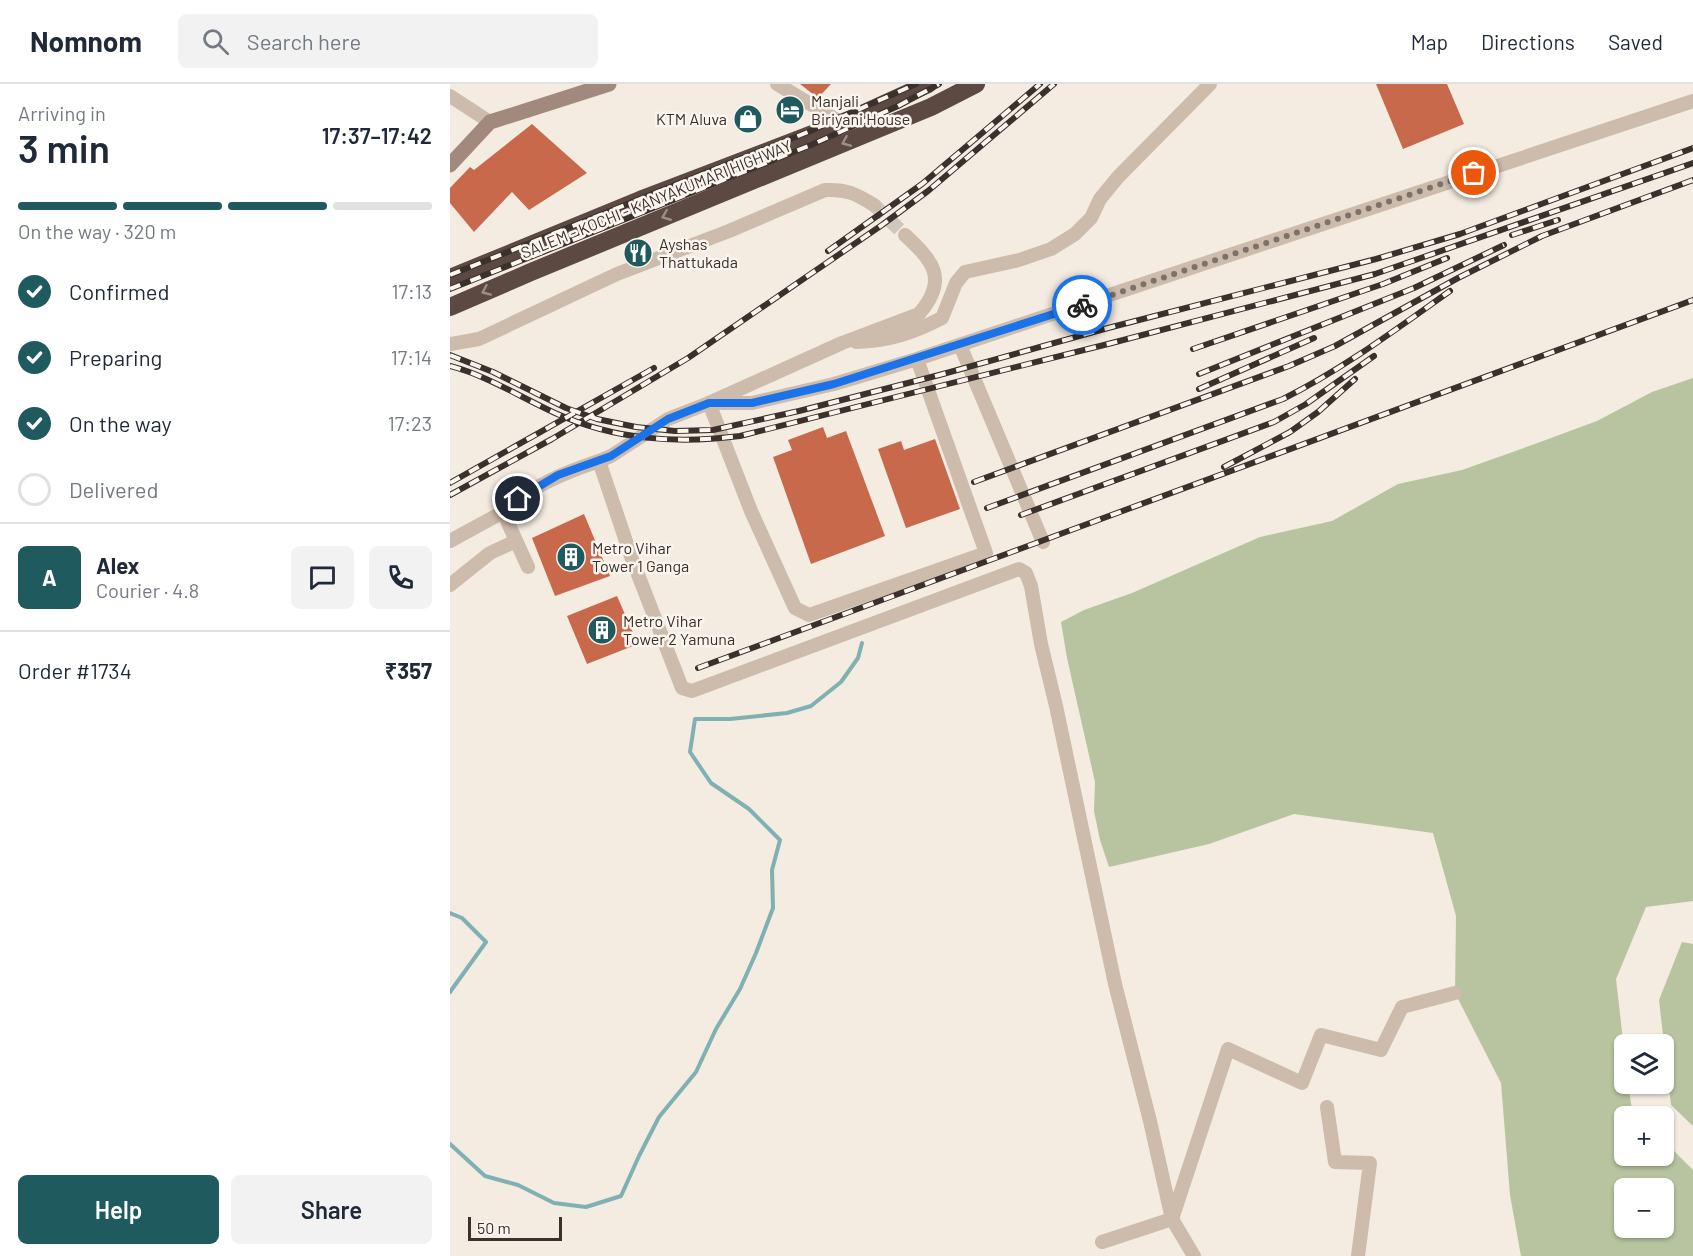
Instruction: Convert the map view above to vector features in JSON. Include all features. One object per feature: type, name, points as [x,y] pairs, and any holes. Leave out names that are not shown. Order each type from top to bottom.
[{"type":"highway","name":"SALEM - KOCHI - KANYAKUMARI HIGHWAY","points":[[450,278],[640,200],[842,123],[927,84]]},
{"type":"highway","name":"SALEM - KOCHI - KANYAKUMARI HIGHWAY","points":[[450,307],[930,107],[976,84]]},
{"type":"street","points":[[450,165],[490,122],[609,84]]},
{"type":"street","points":[[777,84],[842,123]]},
{"type":"street","points":[[842,343],[882,341],[920,329],[942,318],[956,283],[964,272],[1019,260],[1051,249],[1075,234],[1091,218],[1100,199],[1118,177],[1209,84]]},
{"type":"street","points":[[450,96],[490,122]]},
{"type":"street","points":[[709,403],[752,403],[834,384],[916,359],[1693,101]]},
{"type":"street","points":[[450,344],[478,339],[616,274],[729,231],[825,190],[842,190],[857,195],[874,205]]},
{"type":"street","points":[[450,541],[503,512],[518,499],[558,475],[611,456],[668,419],[842,343],[919,314],[933,293],[935,279],[933,266],[926,255],[904,235]]},
{"type":"street","points":[[960,345],[1043,542]]},
{"type":"street","points":[[709,403],[751,512],[795,608],[808,615],[986,553],[916,359]]},
{"type":"street","points":[[599,461],[632,560],[682,688],[692,691],[1019,569],[1026,573],[1031,586],[1041,644],[1115,984],[1172,1219],[1194,1256]]},
{"type":"street","points":[[503,512],[528,567]]},
{"type":"street","points":[[450,585],[490,553],[516,541]]},
{"type":"street","points":[[1172,1219],[1228,1049],[1302,1083],[1321,1035],[1381,1050],[1402,1007],[1455,993]]},
{"type":"street","points":[[1327,1107],[1335,1162],[1370,1163],[1358,1256]]},
{"type":"street","points":[[1102,1242],[1172,1219]]},
{"type":"green space","points":[[1693,378],[1693,901],[1646,907],[1616,979],[1622,1034],[1614,1034],[1614,1094],[1630,1094],[1631,1106],[1614,1106],[1614,1166],[1674,1166],[1674,1151],[1693,1170],[1693,1256],[1521,1256],[1510,1195],[1501,1083],[1455,993],[1456,916],[1433,833],[1294,814],[1209,844],[1109,867],[1094,811],[1095,782],[1061,622],[1084,610],[1132,593],[1260,537],[1332,521],[1398,484],[1462,470],[1597,421],[1652,392]]},
{"type":"green space","points":[[1682,942],[1693,944],[1693,1126],[1671,1105],[1670,1094],[1674,1094],[1674,1034],[1663,1034],[1659,1000]]},
{"type":"building","points":[[800,84],[831,84],[818,98]]},
{"type":"building","points":[[1376,84],[1447,84],[1464,124],[1403,149]]},
{"type":"building","points":[[532,124],[587,173],[529,210],[512,192],[474,232],[450,203],[450,188],[470,167],[474,170]]},
{"type":"building","name":"Ayshas Thattukada","points":[[645,243],[649,252],[631,259],[626,249]]},
{"type":"building","points":[[823,427],[827,438],[846,431],[885,536],[811,564],[773,457],[792,450],[788,440]]},
{"type":"building","points":[[935,439],[960,509],[906,528],[878,449],[901,441],[904,450]]},
{"type":"building","name":"Metro Vihar Tower 1 Ganga","points":[[584,514],[610,576],[555,596],[532,538]]},
{"type":"building","name":"Metro Vihar Tower 2 Yamuna","points":[[617,596],[638,644],[587,664],[567,616]]},
{"type":"waterway","points":[[450,1144],[485,1176],[518,1185],[554,1203],[586,1207],[621,1196],[659,1117],[696,1072],[716,1029],[740,989],[773,908],[772,870],[780,840],[749,809],[711,783],[690,752],[695,719],[730,719],[787,713],[811,706],[841,682],[858,658],[862,643]]},
{"type":"waterway","points":[[450,913],[462,918],[486,942],[450,992]]},
{"type":"tunnel","points":[[874,205],[905,235]]},
{"type":"railway","points":[[450,275],[808,132],[916,84]]},
{"type":"railway","points":[[450,289],[811,145],[898,106],[939,84]]},
{"type":"railway","points":[[828,251],[922,184],[1040,84]]},
{"type":"railway","points":[[450,495],[552,439],[688,358],[928,191],[1054,84]]},
{"type":"railway","points":[[450,355],[493,372],[566,408],[597,419],[636,427],[675,431],[713,430],[799,411],[943,374],[1108,328],[1376,259],[1460,234],[1693,148]]},
{"type":"railway","points":[[450,366],[491,381],[555,413],[600,429],[646,438],[693,440],[740,436],[1108,344],[1375,274],[1693,163]]},
{"type":"railway","points":[[974,482],[1289,366],[1335,346],[1458,278],[1542,236],[1693,180]]},
{"type":"railway","points":[[1512,235],[1558,220]]},
{"type":"railway","points":[[1199,374],[1414,288],[1504,245]]},
{"type":"railway","points":[[1193,349],[1383,284],[1447,258]]},
{"type":"railway","points":[[987,508],[1283,399],[1348,362],[1450,291]]},
{"type":"railway","points":[[698,668],[1693,300]]},
{"type":"railway","points":[[1199,389],[1314,338]]},
{"type":"railway","points":[[1021,515],[1274,422],[1306,404],[1374,356]]},
{"type":"railway","points":[[450,483],[654,368]]},
{"type":"railway","points":[[1224,467],[1290,432],[1318,412],[1355,379]]},
{"type":"way so far","points":[[1082,305],[1474,173]]},
{"type":"place","name":"Manjali Biriyani House","points":[[790,110]]},
{"type":"place","name":"KTM Aluva","points":[[748,119]]},
{"type":"place","name":"Ayshas Thattukada","points":[[638,253]]},
{"type":"place","name":"Metro Vihar Tower 1 Ganga","points":[[571,557]]},
{"type":"place","name":"Metro Vihar Tower 2 Yamuna","points":[[602,630]]},
{"type":"route","points":[[518,499],[558,475],[611,456],[668,419],[709,403],[752,403],[834,384],[1082,305]]}]
